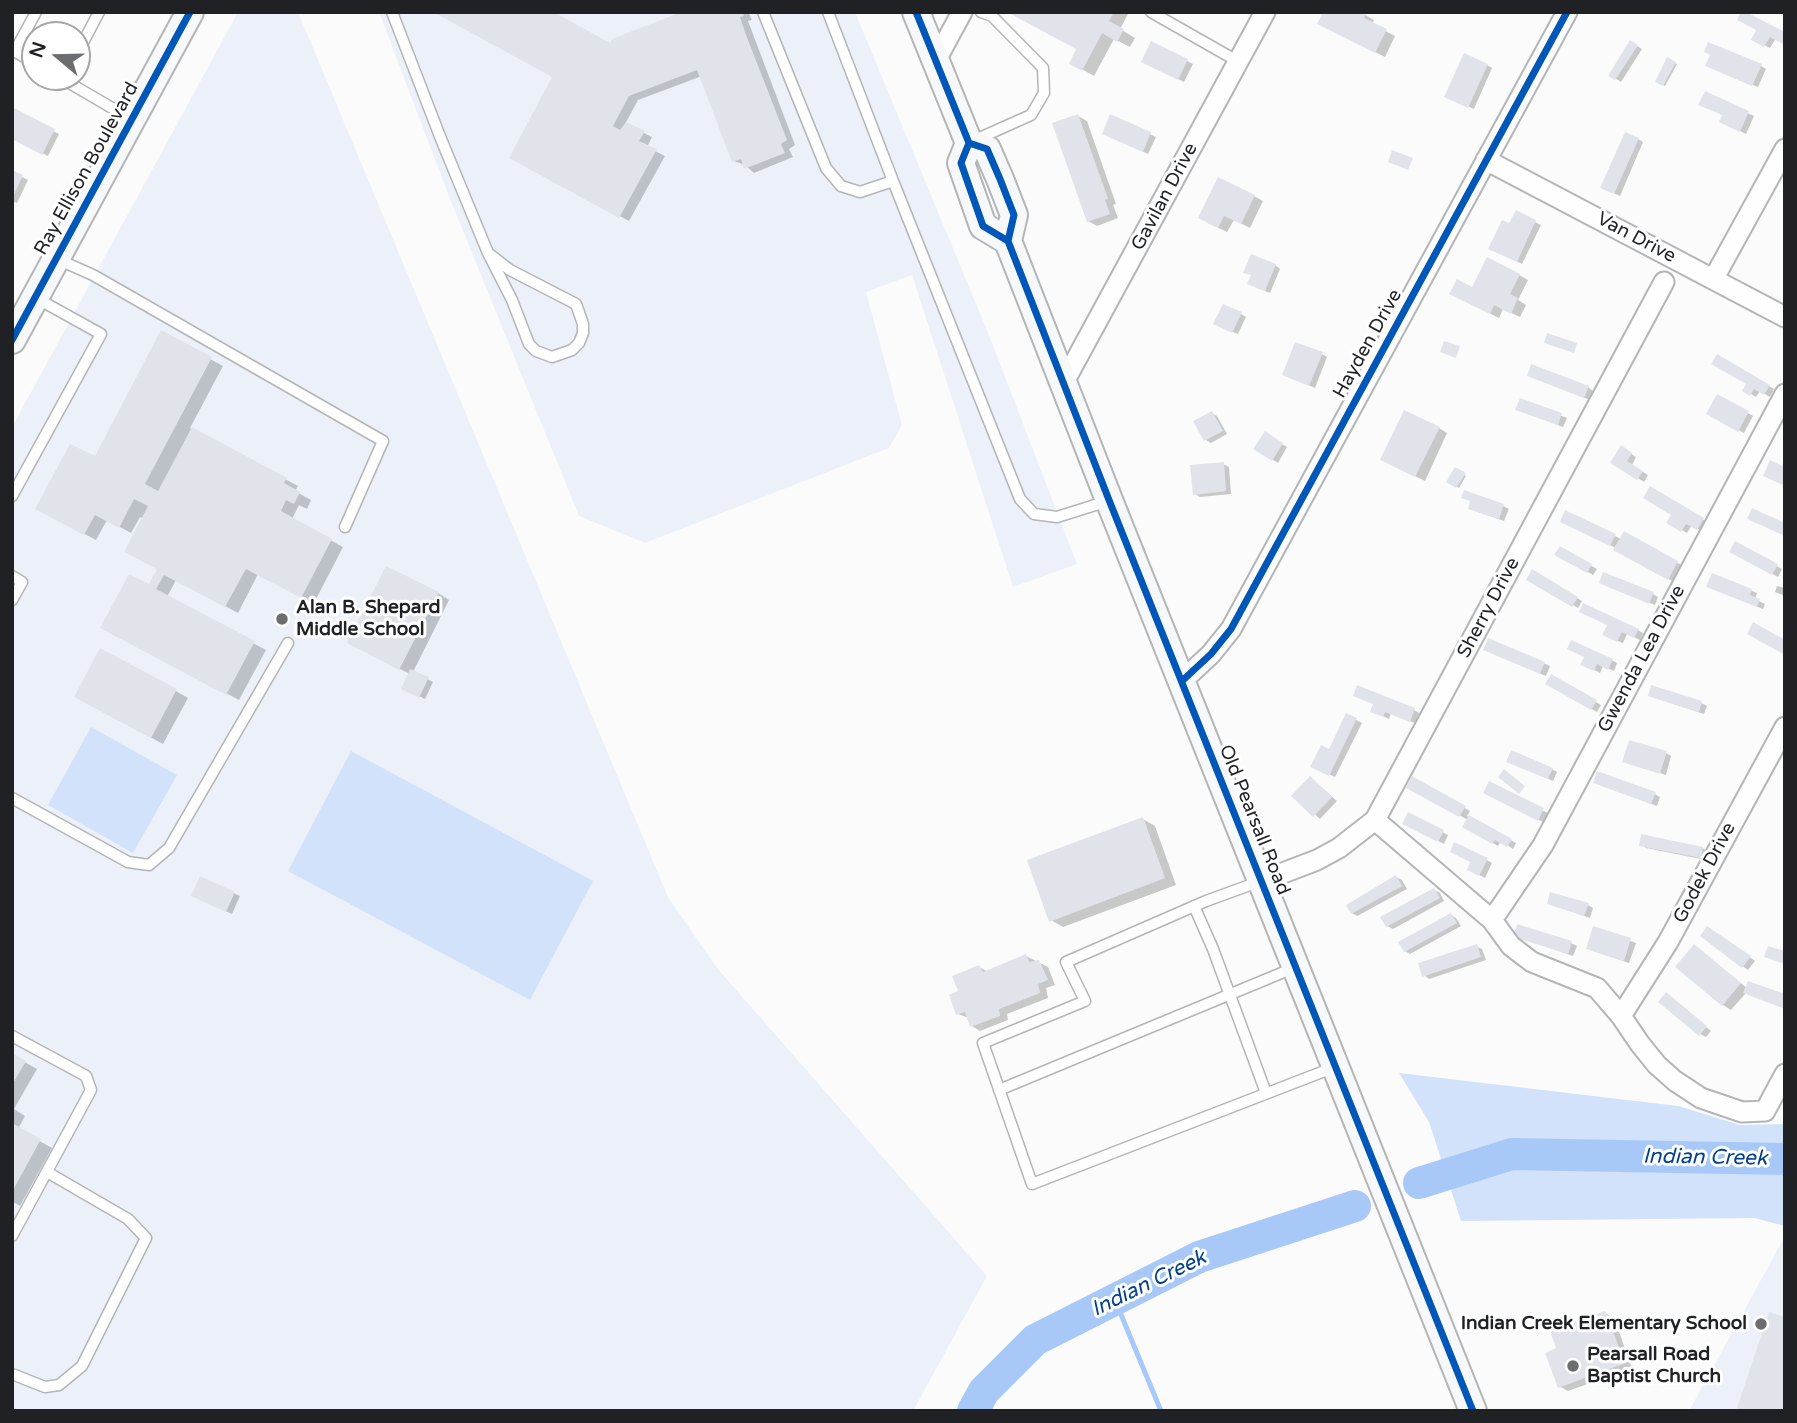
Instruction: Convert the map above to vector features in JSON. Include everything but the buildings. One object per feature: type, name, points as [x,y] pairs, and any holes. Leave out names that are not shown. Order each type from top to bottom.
[{"type":"main road","name":"Ray Ellison Boulevard","points":[[12,340],[190,12]]},
{"type":"main road","points":[[916,12],[968,143]]},
{"type":"main road","name":"Old Pearsall Road","points":[[968,143],[988,149],[1014,215],[1007,241],[1473,1411]]},
{"type":"street","points":[[936,60],[962,12]]},
{"type":"street","name":"Gavilan Drive","points":[[1064,382],[1265,12]]},
{"type":"street","name":"Hayden Drive","points":[[1182,681],[1211,654],[1231,629],[1567,12]]},
{"type":"street","points":[[1714,278],[1785,149]]},
{"type":"street","name":"Van Drive","points":[[1486,160],[1785,317]]},
{"type":"street","name":"Sherry Drive","points":[[1262,881],[1317,860],[1339,848],[1375,820],[1664,282]]},
{"type":"street","name":"Gwenda Lea Drive","points":[[1492,920],[1543,845],[1785,394]]},
{"type":"street","name":"Godek Drive","points":[[1621,1016],[1668,942],[1785,727]]},
{"type":"street","points":[[1375,820],[1492,920],[1511,946],[1532,962],[1597,988],[1640,1044],[1675,1081],[1701,1098],[1742,1112],[1765,1111],[1785,1074]]},
{"type":"lane","points":[[13,50],[36,12]]},
{"type":"lane","points":[[392,12],[488,253],[530,344],[536,351],[552,357],[572,350],[579,344],[583,324],[576,304],[516,274],[488,253]]},
{"type":"lane","points":[[763,12],[826,168],[841,186],[860,191],[893,181]]},
{"type":"lane","points":[[828,12],[1020,499],[1034,514],[1057,517],[1108,500]]},
{"type":"lane","points":[[968,143],[1031,115],[1044,93],[1043,68],[992,16],[981,12]]},
{"type":"lane","points":[[1151,12],[1239,62]]},
{"type":"lane","points":[[84,91],[132,120]]},
{"type":"lane","points":[[56,259],[93,275],[383,441],[345,527]]},
{"type":"lane","points":[[12,496],[101,334],[35,298]]},
{"type":"lane","points":[[12,576],[22,582],[12,600]]},
{"type":"lane","points":[[12,798],[128,862],[149,866],[169,848],[288,643]]},
{"type":"lane","points":[[1262,881],[1194,906],[1066,962],[1085,1002],[982,1043],[1032,1184],[1336,1067]]},
{"type":"lane","points":[[1194,906],[1266,1093]]},
{"type":"lane","points":[[999,1090],[1297,967]]},
{"type":"lane","points":[[12,1036],[86,1076],[91,1090],[12,1236]]},
{"type":"lane","points":[[12,1374],[45,1387],[59,1385],[82,1366],[146,1238],[128,1219],[47,1172]]},
{"type":"shaded area","points":[[238,12],[298,12],[668,897],[717,968],[987,1276],[913,1411],[12,1411],[12,427]]},
{"type":"shaded area","points":[[379,12],[855,12],[989,335],[1077,564],[1013,587],[912,275],[866,292],[902,425],[889,448],[645,543],[579,516],[450,199]]},
{"type":"shaded area","points":[[91,727],[177,775],[133,853],[48,805]]},
{"type":"shaded area","points":[[351,751],[593,881],[530,1000],[288,871]]},
{"type":"shaded area","points":[[1399,1073],[1678,1106],[1740,1125],[1785,1124],[1785,1226],[1754,1218],[1461,1221],[1429,1122]]},
{"type":"shaded area","name":"Indian Creek Elementary School","points":[[1785,1236],[1785,1411],[1689,1411]]},
{"type":"waterway","name":"Indian Creek","points":[[1419,1183],[1512,1154],[1785,1159]]},
{"type":"waterway","name":"Indian Creek","points":[[973,1411],[984,1391],[1035,1340],[1199,1257],[1355,1206]]},
{"type":"waterway","points":[[1115,1300],[1161,1411]]},
{"type":"cycle path","points":[[12,340],[190,12]]},
{"type":"cycle path","points":[[916,12],[969,143],[961,163],[983,226],[1008,241]]},
{"type":"cycle path","points":[[1182,681],[1211,654],[1231,629],[1567,12]]},
{"type":"cycle path","points":[[969,143],[987,149],[1000,179],[1014,215],[1008,241],[1473,1411]]},
{"type":"place","name":"Alan B. Shepard Middle School","points":[[282,619]]},
{"type":"place","name":"Indian Creek Elementary School","points":[[1761,1324]]},
{"type":"place","name":"Pearsall Road Baptist Church","points":[[1573,1366]]}]
